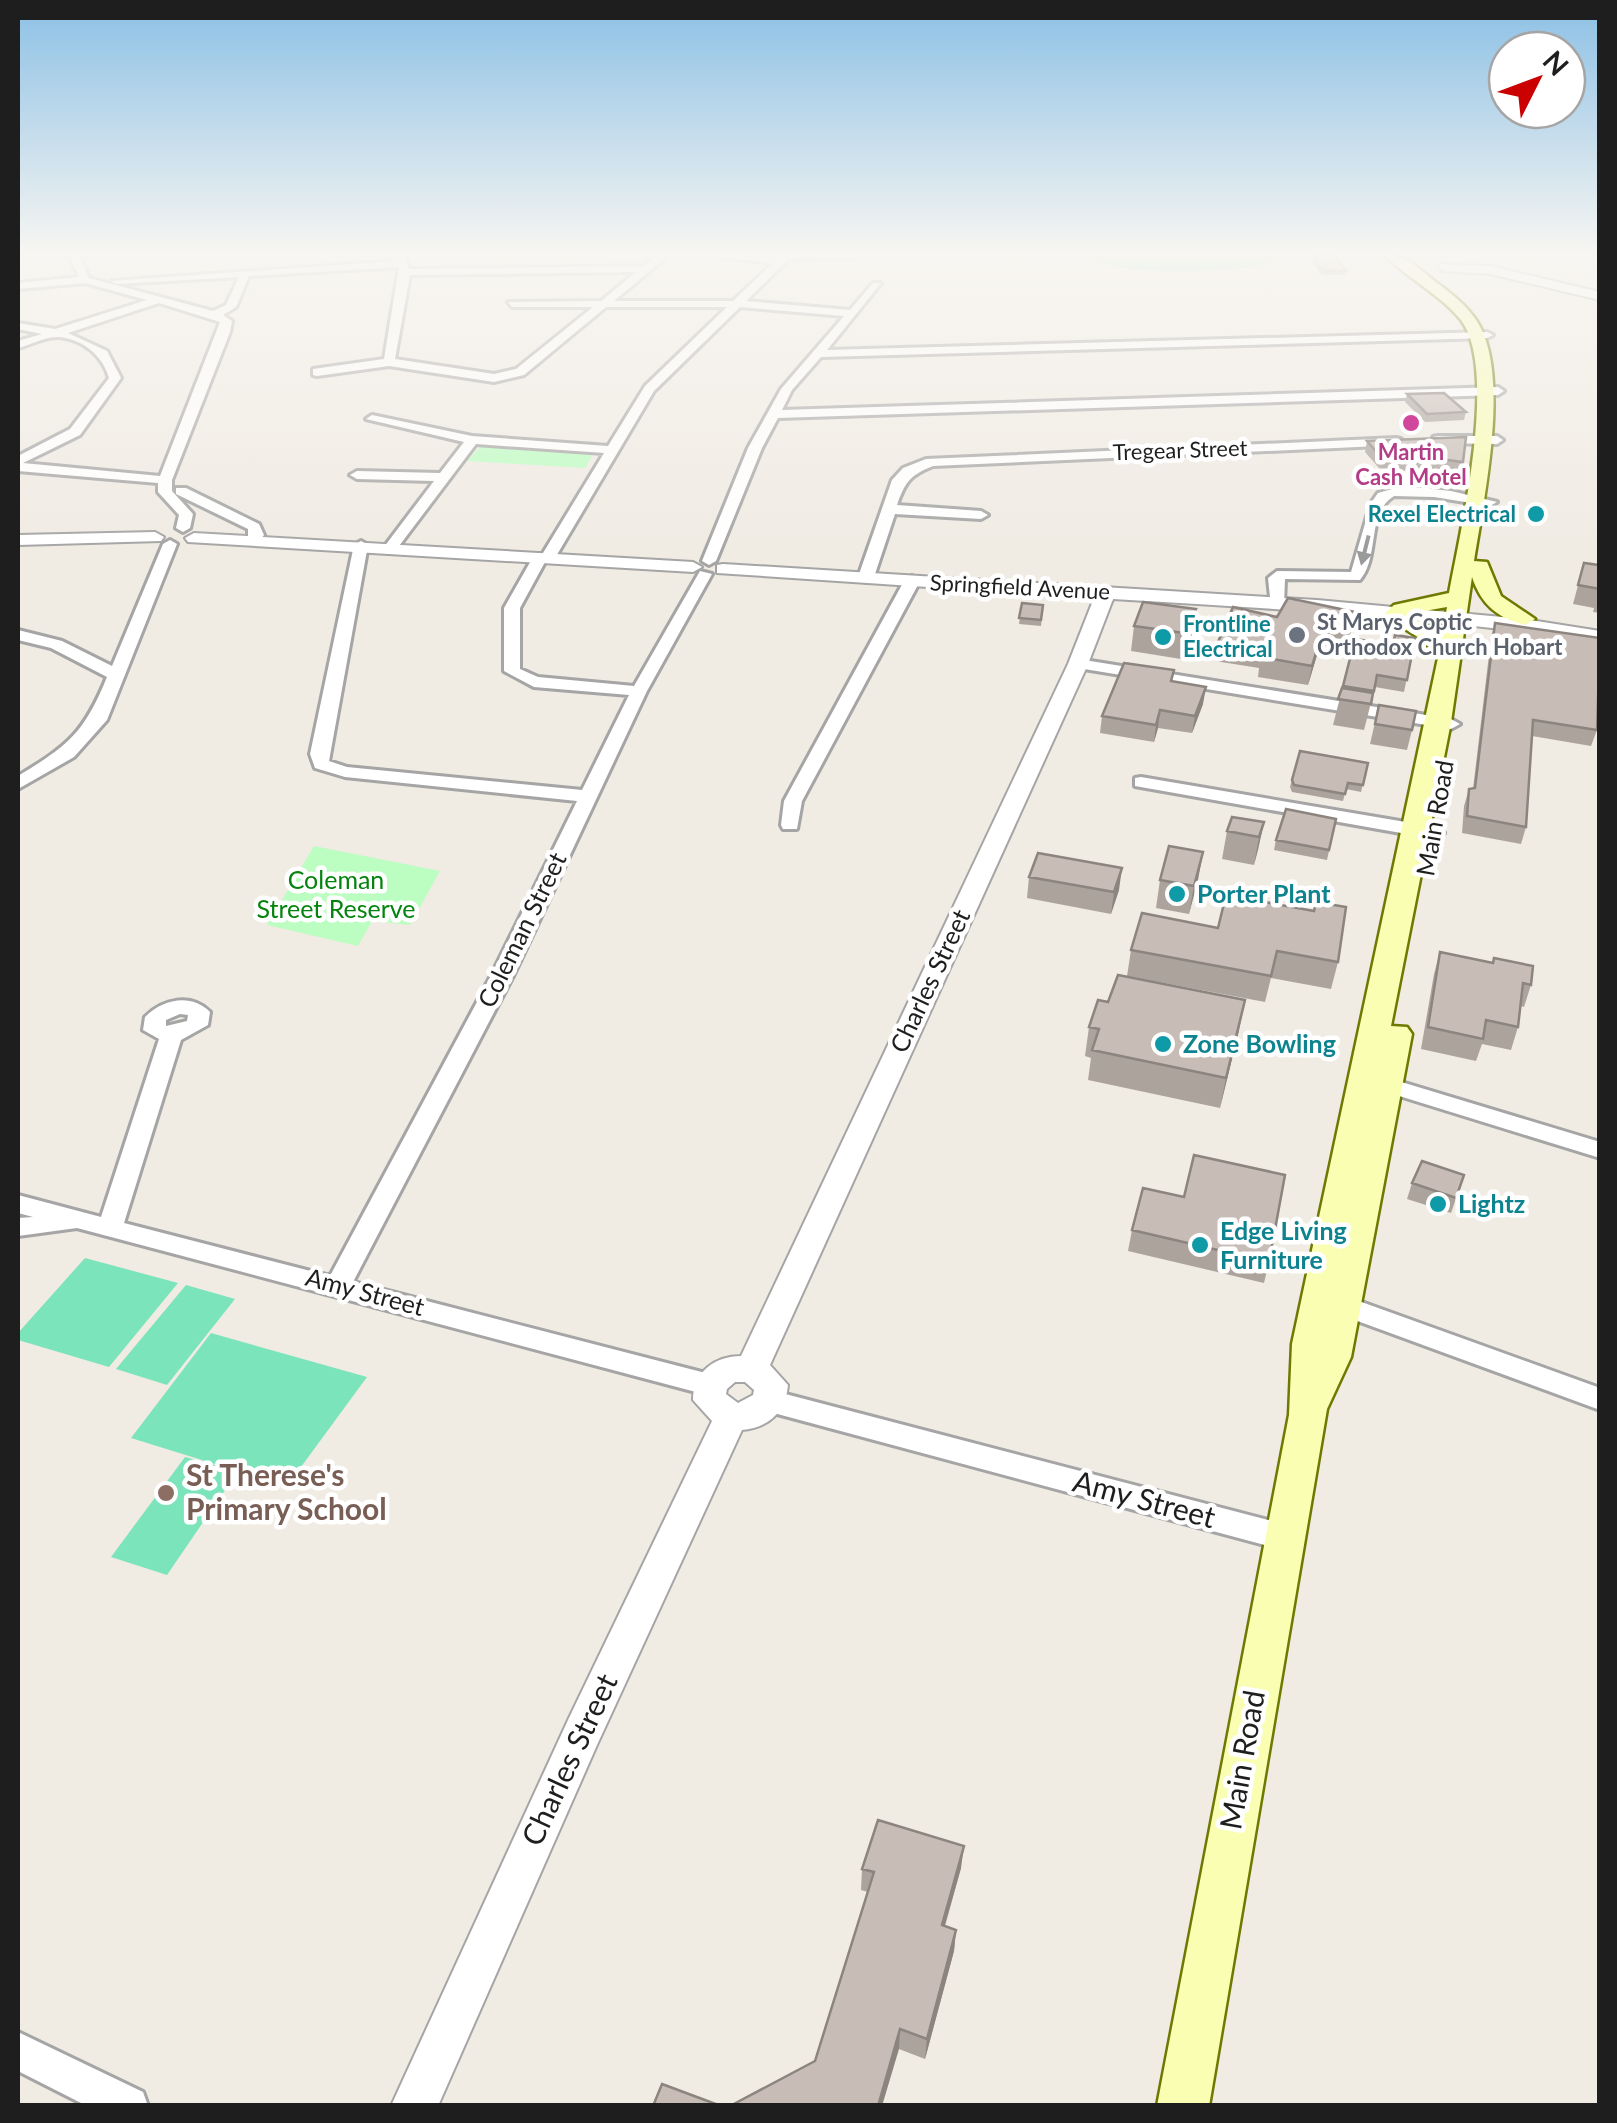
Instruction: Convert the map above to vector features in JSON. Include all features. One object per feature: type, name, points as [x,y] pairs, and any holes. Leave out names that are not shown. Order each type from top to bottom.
[{"type":"main road","name":"Main Road","points":[[1183,2106],[1308,1415],[1332,1358],[1330,1301],[1377,1082],[1445,722],[1490,440],[1492,390],[1486,354]]},
{"type":"main road","name":"Main Road","points":[[1445,722],[1450,658],[1480,566],[1483,501]]},
{"type":"main road","points":[[1480,566],[1486,594],[1506,613],[1525,620]]},
{"type":"main road","points":[[1397,612],[1437,604],[1463,613]]},
{"type":"main road","points":[[1397,612],[1432,636],[1450,658]]},
{"type":"street","points":[[18,464],[75,432],[115,378],[113,365],[104,354]]},
{"type":"street","points":[[18,784],[56,763],[80,743],[98,720],[118,676],[166,530],[188,533],[186,514],[165,492],[165,480],[215,354]]},
{"type":"street","points":[[389,362],[390,354]]},
{"type":"street","points":[[317,372],[389,362],[505,377],[520,372],[542,354]]},
{"type":"street","points":[[639,692],[519,678],[512,671],[512,608],[650,389],[685,354]]},
{"type":"street","name":"Coleman Street","points":[[338,1285],[503,974],[639,692],[708,568],[755,448],[794,380],[816,354]]},
{"type":"street","points":[[774,414],[1492,390]]},
{"type":"street","points":[[372,419],[472,440],[611,450]]},
{"type":"street","points":[[391,547],[472,440]]},
{"type":"street","points":[[1426,440],[1490,440]]},
{"type":"street","name":"Tregear Street","points":[[866,578],[902,475],[940,460],[1406,441]]},
{"type":"street","points":[[18,464],[165,480]]},
{"type":"street","points":[[357,475],[444,477]]},
{"type":"street","points":[[181,491],[254,527],[253,540]]},
{"type":"street","points":[[1276,604],[1276,578],[1282,574],[1355,577],[1385,494],[1416,491],[1483,501]]},
{"type":"street","points":[[889,510],[981,516]]},
{"type":"street","name":"Springfield Avenue","points":[[188,533],[1397,612]]},
{"type":"street","points":[[18,540],[162,541]]},
{"type":"street","points":[[361,545],[319,754],[321,764],[345,772],[586,796]]},
{"type":"street","points":[[790,824],[793,801],[912,581]]},
{"type":"street","name":"Charles Street","points":[[752,1369],[1078,664],[1106,592]]},
{"type":"street","points":[[1463,613],[1600,634]]},
{"type":"street","points":[[1463,613],[1600,634]]},
{"type":"street","points":[[18,635],[56,644],[118,676]]},
{"type":"street","points":[[1078,664],[1445,722]]},
{"type":"street","points":[[1140,782],[1425,832]]},
{"type":"street","points":[[18,1226],[99,1223],[171,1036]]},
{"type":"street","points":[[1377,1082],[1600,1150]]},
{"type":"street","name":"Amy Street","points":[[18,1204],[338,1285],[721,1401]]},
{"type":"street","points":[[1330,1301],[1600,1399]]},
{"type":"street","points":[[732,1368],[752,1369],[771,1386],[770,1401],[758,1413],[721,1401],[732,1368]]},
{"type":"street","name":"Charles Street","points":[[414,2106],[582,1734],[721,1401]]},
{"type":"street","name":"Amy Street","points":[[770,1401],[1286,1538]]},
{"type":"street","points":[[18,2051],[129,2106]]},
{"type":"green space","points":[[482,445],[563,449],[592,456],[585,468],[467,461]]},
{"type":"green space","name":"Coleman Street Reserve","points":[[314,846],[440,871],[410,925],[372,921],[358,946],[267,925]]},
{"type":"green space","points":[[85,1258],[178,1283],[109,1367],[18,1340],[18,1333]]},
{"type":"green space","points":[[186,1285],[235,1299],[167,1385],[116,1369]]},
{"type":"green space","points":[[211,1333],[367,1377],[287,1486],[238,1471],[167,1575],[111,1557],[185,1457],[234,1470],[131,1438]]},
{"type":"building","points":[[1444,393],[1466,412],[1427,414],[1407,394]]},
{"type":"building","points":[[1466,437],[1463,462],[1409,455],[1408,460],[1381,457],[1367,441]]},
{"type":"building","points":[[1600,562],[1600,589],[1578,585],[1584,563]]},
{"type":"building","points":[[1288,598],[1355,612],[1351,630],[1324,626],[1312,666],[1261,657],[1264,649],[1218,642],[1233,607],[1277,617]]},
{"type":"building","points":[[1143,602],[1196,609],[1184,633],[1134,626]]},
{"type":"building","points":[[1022,603],[1043,605],[1041,620],[1019,618]]},
{"type":"building","points":[[1495,623],[1600,638],[1597,730],[1533,720],[1526,827],[1467,816],[1469,789],[1475,788]]},
{"type":"building","points":[[1395,635],[1415,638],[1407,680],[1377,675],[1374,691],[1343,686],[1355,639],[1393,645]]},
{"type":"building","points":[[1124,663],[1174,670],[1171,681],[1206,687],[1195,716],[1160,710],[1156,725],[1102,716]]},
{"type":"building","points":[[1342,688],[1373,693],[1371,704],[1338,699]]},
{"type":"building","points":[[1379,705],[1416,711],[1412,730],[1375,724]]},
{"type":"building","points":[[1300,751],[1368,763],[1363,785],[1348,783],[1345,794],[1294,785]]},
{"type":"building","points":[[1286,809],[1336,819],[1329,850],[1276,840]]},
{"type":"building","points":[[1232,817],[1264,822],[1259,837],[1227,831]]},
{"type":"building","points":[[1169,846],[1203,852],[1194,886],[1160,880]]},
{"type":"building","points":[[1038,853],[1122,868],[1114,892],[1029,877]]},
{"type":"building","points":[[1226,895],[1314,911],[1316,902],[1346,907],[1338,962],[1277,951],[1271,976],[1131,950],[1142,913],[1218,928]]},
{"type":"building","points":[[1440,952],[1533,966],[1531,985],[1523,983],[1518,1027],[1486,1020],[1483,1039],[1428,1027]]},
{"type":"building","points":[[1118,975],[1245,1000],[1226,1078],[1092,1050],[1099,1029],[1089,1027],[1098,1000],[1108,1002]]},
{"type":"building","points":[[1194,1155],[1285,1175],[1269,1262],[1132,1230],[1143,1188],[1184,1197]]},
{"type":"building","points":[[1422,1161],[1464,1175],[1456,1198],[1412,1183]]},
{"type":"building","points":[[878,1820],[964,1846],[942,1925],[956,1930],[927,2039],[900,2029],[878,2106],[730,2106],[815,2061],[874,1872],[862,1869]]},
{"type":"building","points":[[662,2084],[721,2106],[653,2106]]},
{"type":"place","name":"Martin Cash Motel","points":[[1411,423]]},
{"type":"place","name":"Rexel Electrical","points":[[1536,514]]},
{"type":"place","name":"St Marys Coptic Orthodox Church Hobart","points":[[1297,635]]},
{"type":"place","name":"Frontline Electrical","points":[[1163,637]]},
{"type":"place","name":"Porter Plant","points":[[1177,894]]},
{"type":"place","name":"Zone Bowling","points":[[1163,1044]]},
{"type":"place","name":"Lightz","points":[[1438,1204]]},
{"type":"place","name":"Edge Living Furniture","points":[[1200,1245]]},
{"type":"place","name":"St Therese's Primary School","points":[[166,1493]]}]
